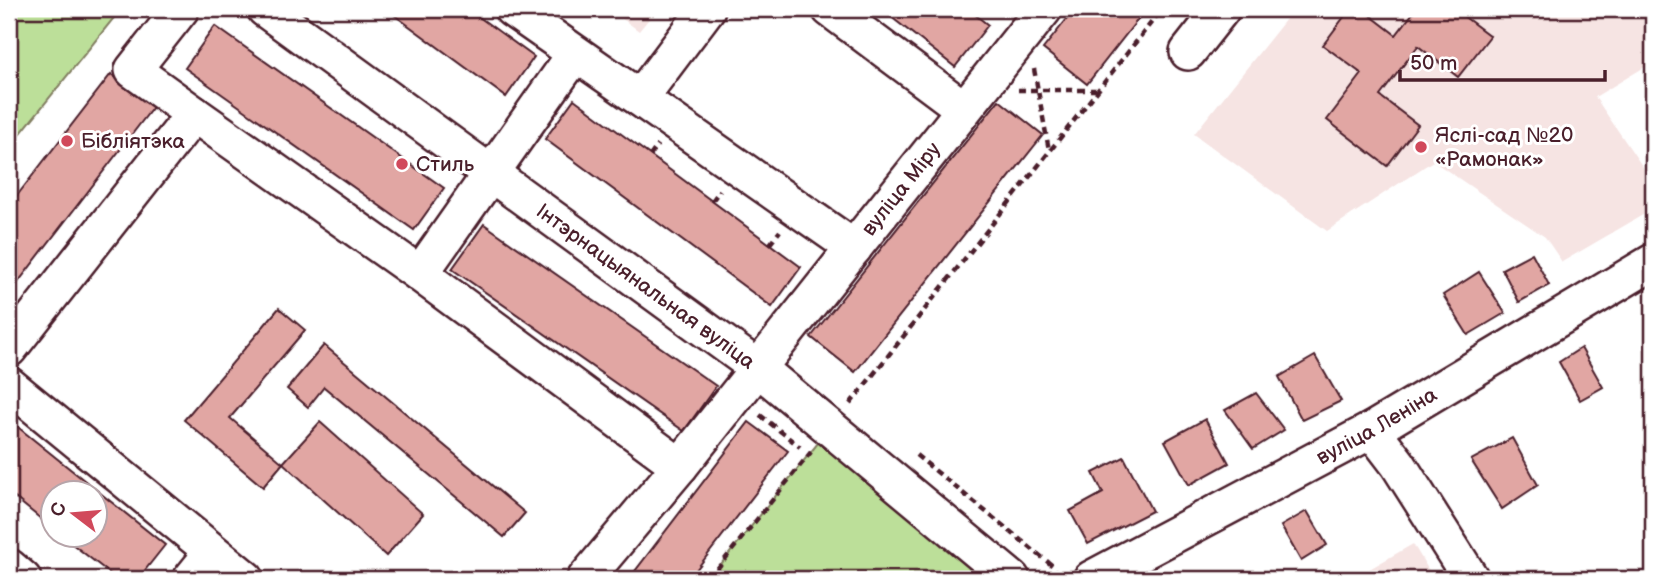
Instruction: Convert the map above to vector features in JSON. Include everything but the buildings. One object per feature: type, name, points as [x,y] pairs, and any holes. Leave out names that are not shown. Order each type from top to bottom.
[{"type":"street","points":[[181,9],[133,70],[420,274],[680,466]]},
{"type":"street","name":"Інтэрнацыянальная вуліца","points":[[265,9],[758,368],[1012,579]]},
{"type":"street","points":[[512,9],[854,248]]},
{"type":"street","points":[[640,98],[707,9]]},
{"type":"street","points":[[830,9],[972,99]]},
{"type":"street","points":[[1188,52],[1222,9]]},
{"type":"street","name":"вуліца Міру","points":[[585,579],[680,466],[1036,19]]},
{"type":"street","points":[[420,274],[575,54]]},
{"type":"street","points":[[9,349],[194,114]]},
{"type":"street","name":"вуліца Леніна","points":[[1091,579],[1372,430],[1653,262]]},
{"type":"street","points":[[9,385],[202,566],[246,579]]},
{"type":"street","points":[[1372,430],[1398,464],[1471,579]]},
{"type":"street","points":[[9,567],[23,579]]},
{"type":"path","points":[[709,579],[1162,9]]},
{"type":"path","points":[[1036,19],[1038,91],[1049,151]]},
{"type":"path","points":[[972,99],[1038,91],[1097,90]]},
{"type":"shaded area","points":[[609,9],[657,9],[639,31]]},
{"type":"shaded area","name":"Яслі-сад №20 «Рамонак»","points":[[1294,9],[1653,9],[1653,62],[1595,97],[1653,182],[1653,209],[1562,262],[1545,237],[1433,161],[1327,231],[1194,134]]},
{"type":"shaded area","points":[[1413,544],[1434,579],[1352,579]]},
{"type":"green space","points":[[9,9],[121,9],[9,148]]},
{"type":"green space","points":[[830,428],[1012,579],[709,579]]},
{"type":"place","name":"Бібліятэка","points":[[67,141]]},
{"type":"place","name":"Яслі-сад №20 «Рамонак»","points":[[1421,147]]},
{"type":"place","name":"Стиль","points":[[402,164]]}]
